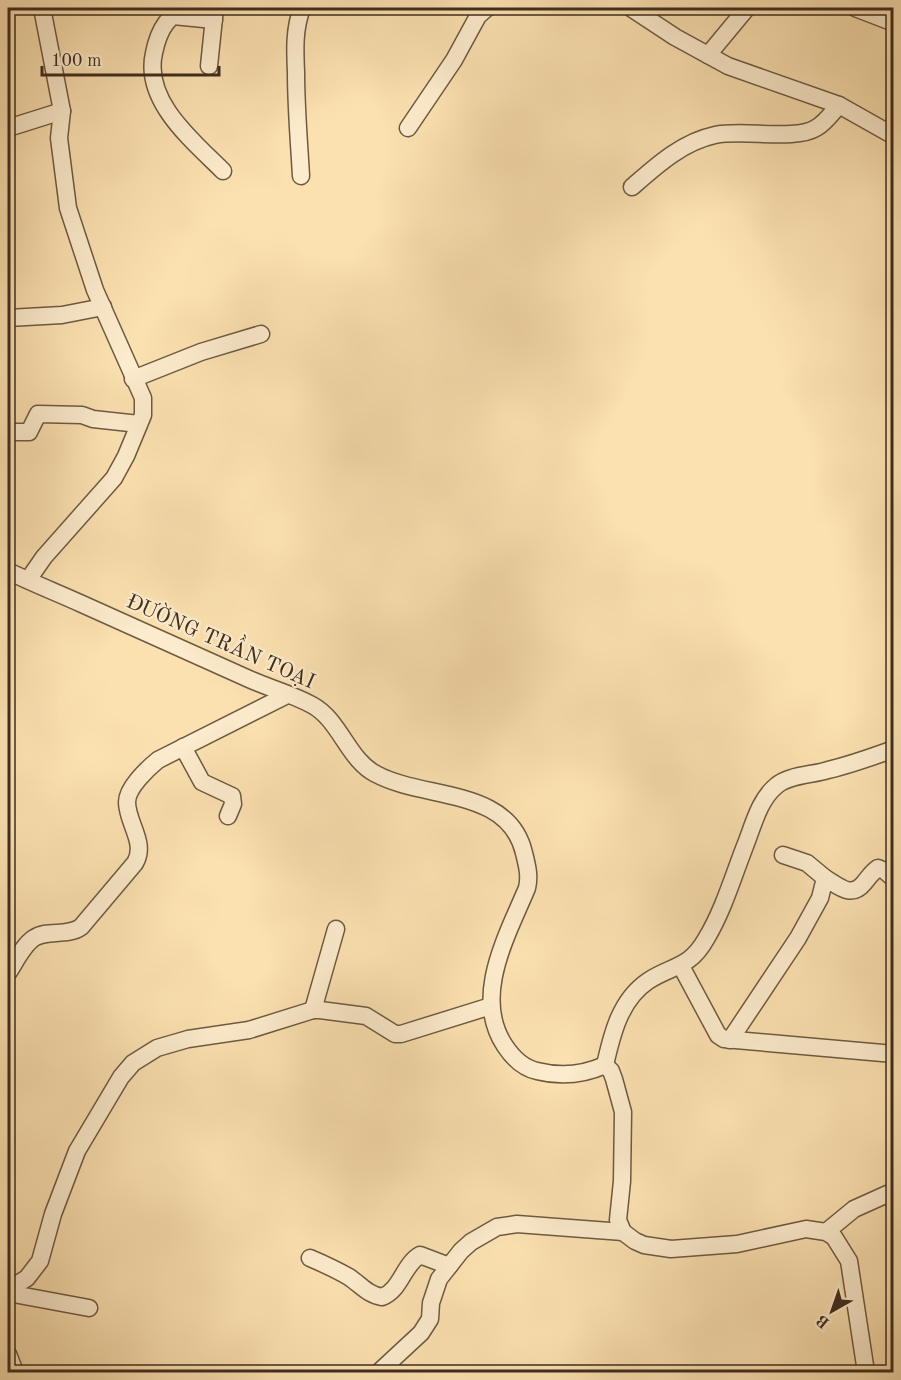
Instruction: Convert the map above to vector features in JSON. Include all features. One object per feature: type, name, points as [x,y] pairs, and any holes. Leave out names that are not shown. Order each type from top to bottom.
[{"type":"street","points":[[28,580],[44,557],[114,477],[140,424],[144,405],[95,290],[68,208],[59,138],[62,111],[42,8]]},
{"type":"street","points":[[301,176],[296,105],[295,38],[302,8]]},
{"type":"street","points":[[408,128],[454,60],[478,16],[487,8]]},
{"type":"street","points":[[631,8],[675,37],[728,66],[839,105],[894,136]]},
{"type":"street","points":[[708,55],[747,8]]},
{"type":"street","points":[[855,8],[894,23]]},
{"type":"street","points":[[209,66],[215,14],[174,12],[163,29],[154,53],[152,68],[156,86],[165,107],[188,137],[223,171]]},
{"type":"street","points":[[632,187],[674,153],[702,139],[716,135],[809,132],[819,127],[839,105]]},
{"type":"street","points":[[8,128],[62,111]]},
{"type":"street","points":[[8,318],[62,315],[103,307]]},
{"type":"street","points":[[133,379],[201,352],[261,334]]},
{"type":"street","points":[[8,432],[29,432],[38,414],[82,415],[93,419],[140,424]]},
{"type":"street","name":"ĐƯỜNG TRẦN TOẠI","points":[[8,571],[312,704],[322,711],[361,762],[373,773],[387,779],[469,800],[492,810],[516,830],[521,840],[529,879],[501,949],[495,971],[491,1006],[501,1041],[510,1053],[528,1069],[543,1073],[575,1075],[590,1072],[605,1065]]},
{"type":"street","points":[[8,973],[35,936],[68,933],[81,927],[135,863],[140,850],[128,812],[127,801],[129,792],[150,766],[287,695]]},
{"type":"street","points":[[183,747],[202,782],[231,796],[233,804],[228,816]]},
{"type":"street","points":[[866,1372],[849,1261],[834,1238],[826,1232],[806,1228],[737,1244],[671,1249],[644,1245],[623,1232],[618,1220],[622,1181],[623,1112],[611,1071],[605,1065],[611,1037],[625,1006],[636,992],[648,981],[681,966],[693,957],[706,939],[729,889],[757,814],[774,788],[786,780],[830,770],[894,749]]},
{"type":"street","points":[[783,855],[807,863],[825,878],[854,891],[858,890],[878,868],[894,879]]},
{"type":"street","points":[[729,1040],[798,938],[820,898],[825,878]]},
{"type":"street","points":[[313,1010],[336,929]]},
{"type":"street","points":[[681,966],[718,1035],[729,1040],[894,1054]]},
{"type":"street","points":[[8,1292],[27,1278],[40,1261],[53,1214],[77,1151],[121,1077],[133,1063],[157,1048],[188,1039],[249,1030],[313,1010],[366,1016],[395,1034],[401,1034],[491,1006]]},
{"type":"street","points":[[826,1232],[854,1209],[894,1191]]},
{"type":"street","points":[[379,1372],[421,1333],[430,1320],[431,1303],[439,1279],[449,1266],[471,1242],[497,1227],[508,1224],[623,1232]]},
{"type":"street","points":[[310,1258],[352,1279],[367,1292],[382,1297],[392,1292],[413,1260],[420,1255],[449,1266]]},
{"type":"street","points":[[8,1292],[89,1308]]},
{"type":"street","points":[[8,1354],[15,1372]]}]
